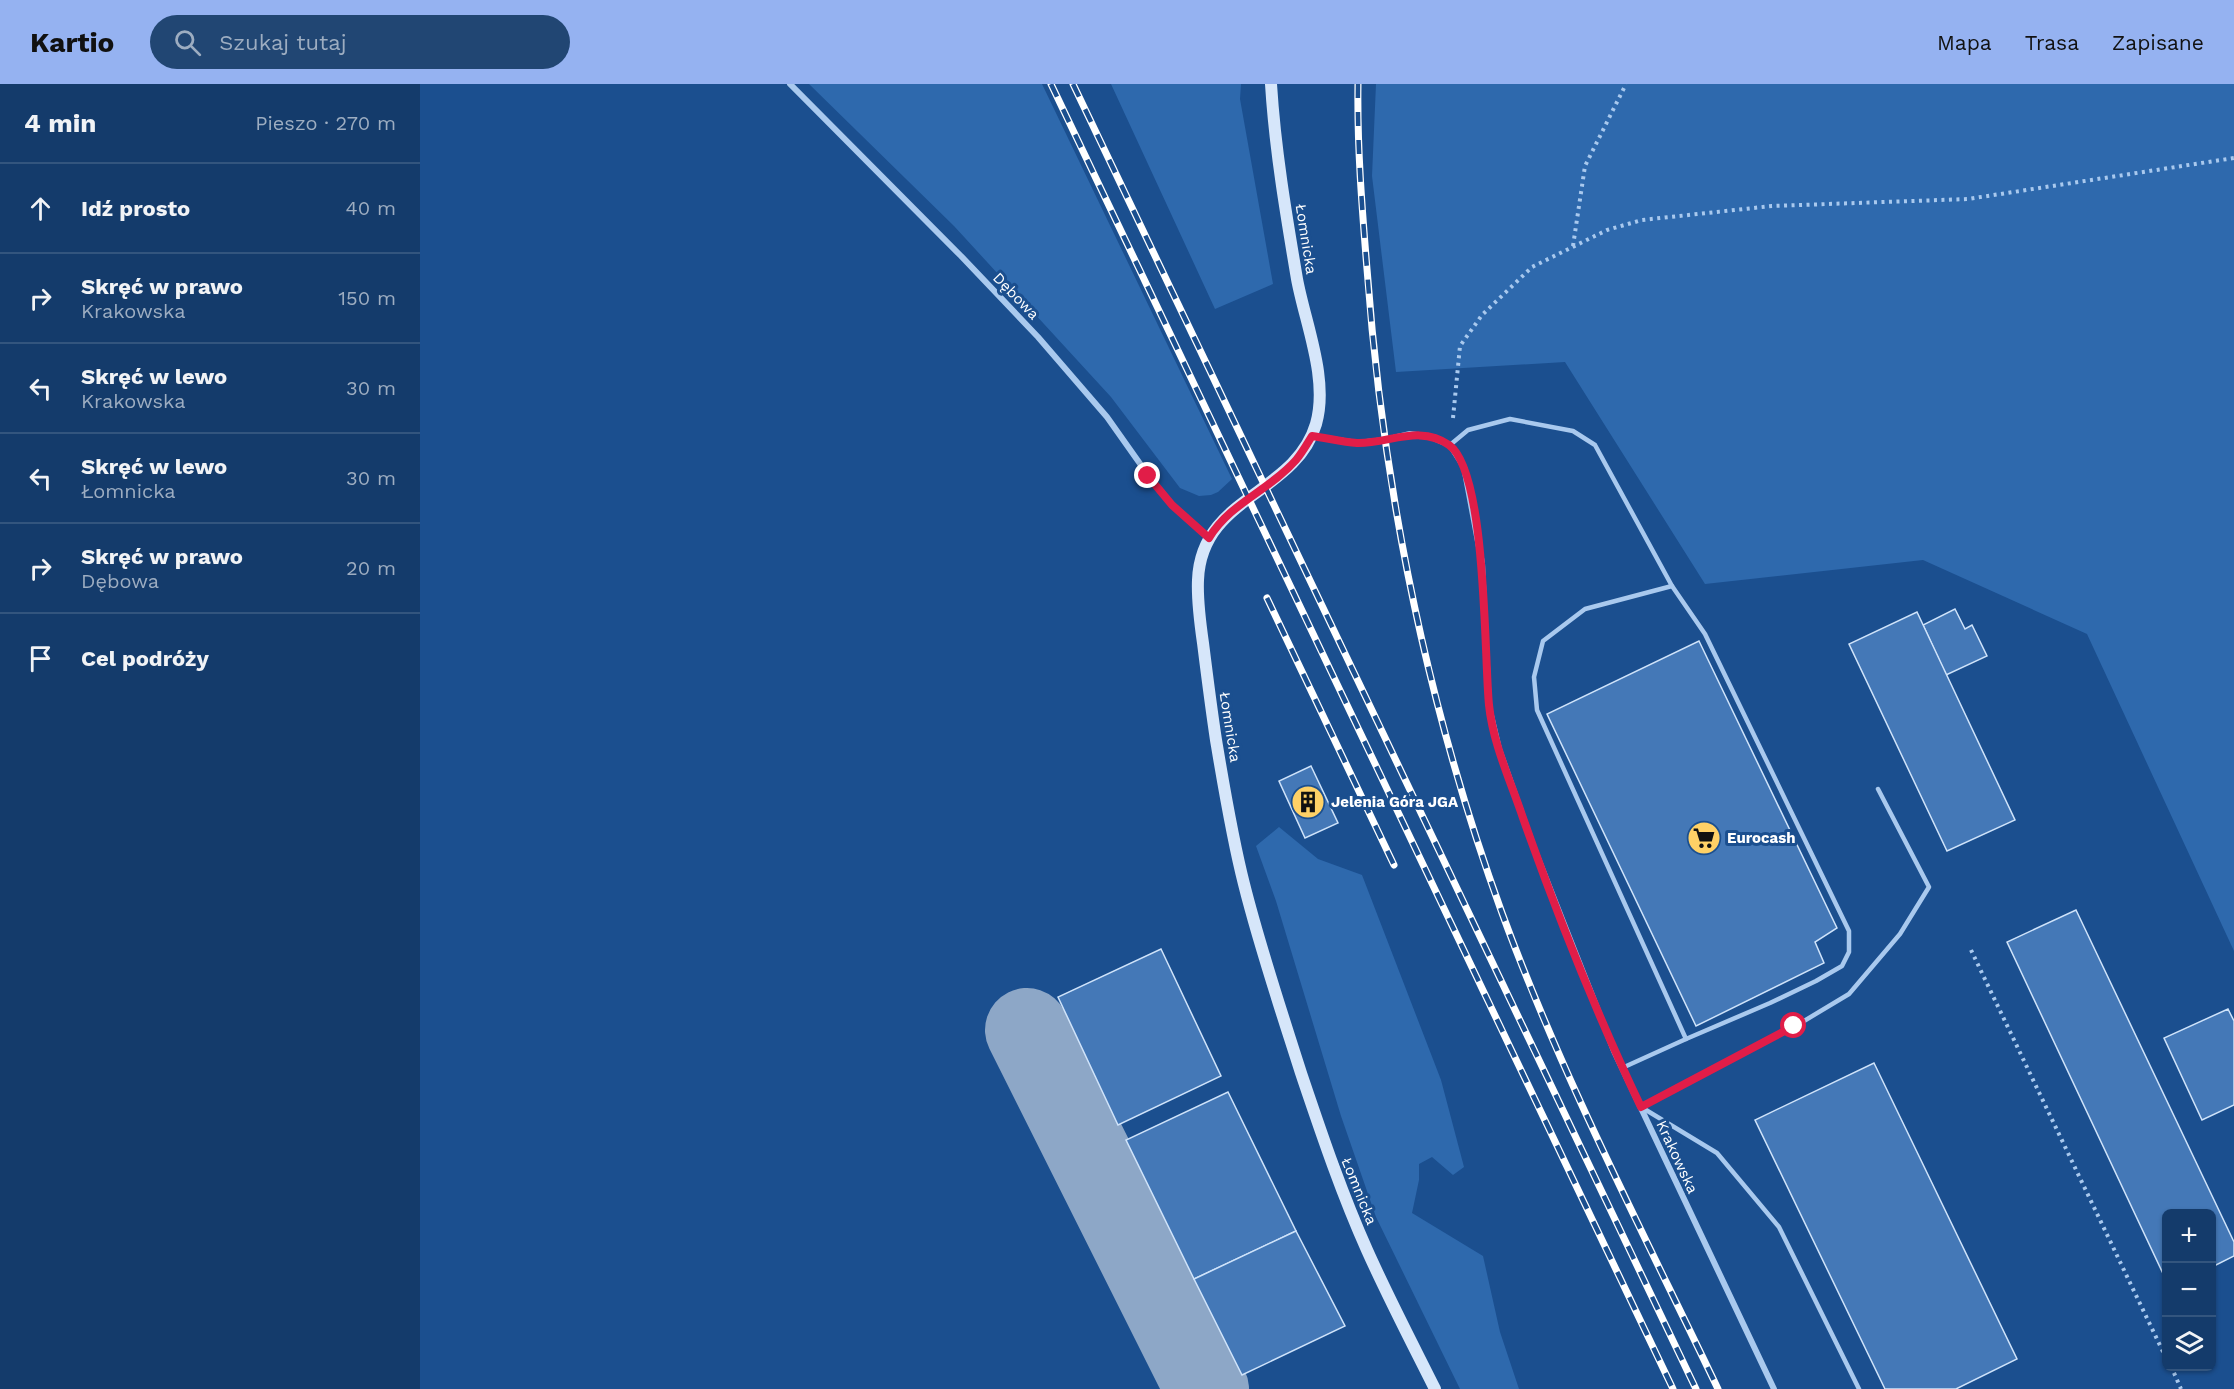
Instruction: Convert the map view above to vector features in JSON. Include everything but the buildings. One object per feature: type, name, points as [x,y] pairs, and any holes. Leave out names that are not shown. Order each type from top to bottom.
[{"type":"street","name":"Dębowa","points":[[790,84],[1038,337],[1107,417],[1148,476],[1172,505],[1209,538]]},
{"type":"street","name":"Łomnicka","points":[[1271,84],[1275,131],[1298,282],[1318,372],[1317,419],[1312,436],[1295,461],[1266,486],[1228,513],[1218,523],[1209,538],[1199,564],[1198,578],[1209,692],[1228,810],[1249,902],[1274,987],[1330,1156],[1367,1250],[1435,1389]]},
{"type":"street","points":[[1312,436],[1357,443],[1410,434],[1431,437],[1450,445]]},
{"type":"street","name":"Krakowska","points":[[1450,445],[1464,467],[1482,563],[1489,707],[1499,749],[1534,848],[1622,1068],[1774,1389]]},
{"type":"lane","points":[[1450,445],[1468,430],[1510,419],[1573,431],[1595,444],[1672,585],[1705,634],[1849,931],[1849,952],[1842,966],[1770,1003],[1622,1068]]},
{"type":"lane","points":[[1672,585],[1585,609],[1543,641],[1534,677],[1538,710],[1686,1039]]},
{"type":"lane","points":[[1641,1107],[1794,1026],[1849,994],[1900,934],[1929,887],[1878,789]]},
{"type":"lane","points":[[1641,1107],[1717,1153],[1779,1227],[1859,1389]]},
{"type":"path","points":[[1573,246],[1585,166],[1626,84]]},
{"type":"path","points":[[1450,445],[1460,346],[1482,315],[1532,267],[1606,230],[1642,220],[1772,206],[1968,199],[2234,158]]},
{"type":"path","points":[[1971,950],[2162,1350]]},
{"type":"path","points":[[2173,1371],[2181,1389]]},
{"type":"shaded area","points":[[809,84],[1042,84],[1232,479],[1218,492],[1211,495],[1199,496],[1180,488],[1111,397],[954,226]]},
{"type":"shaded area","points":[[1111,84],[1241,84],[1240,99],[1273,284],[1215,309]]},
{"type":"shaded area","points":[[1376,84],[2234,84],[2234,951],[2087,634],[1923,560],[1705,584],[1565,362],[1396,372],[1372,176]]},
{"type":"shaded area","points":[[1279,827],[1318,859],[1362,875],[1441,1080],[1464,1167],[1453,1175],[1432,1157],[1419,1164],[1419,1180],[1412,1213],[1483,1256],[1500,1332],[1519,1389],[1460,1389],[1376,1217],[1341,1116],[1276,901],[1256,846]]},
{"type":"taxiway","points":[[1027,1030],[1207,1389]]},
{"type":"railway","points":[[1051,84],[1673,1389]]},
{"type":"railway","points":[[1073,84],[1696,1389]]},
{"type":"railway","points":[[1358,84],[1363,223],[1384,433],[1412,596],[1452,756],[1475,835],[1525,974],[1604,1154],[1718,1389]]},
{"type":"railway","points":[[1267,598],[1394,865]]},
{"type":"place","name":"Jelenia Góra JGA","points":[[1308,802]]},
{"type":"place","name":"Eurocash","points":[[1704,838]]},
{"type":"route","points":[[1148,476],[1172,505],[1209,538],[1218,523],[1228,513],[1266,486],[1295,461],[1312,436],[1357,443],[1410,434],[1431,437],[1450,445],[1464,467],[1482,563],[1489,707],[1499,749],[1534,848],[1614,1052],[1641,1107],[1794,1026]]}]
